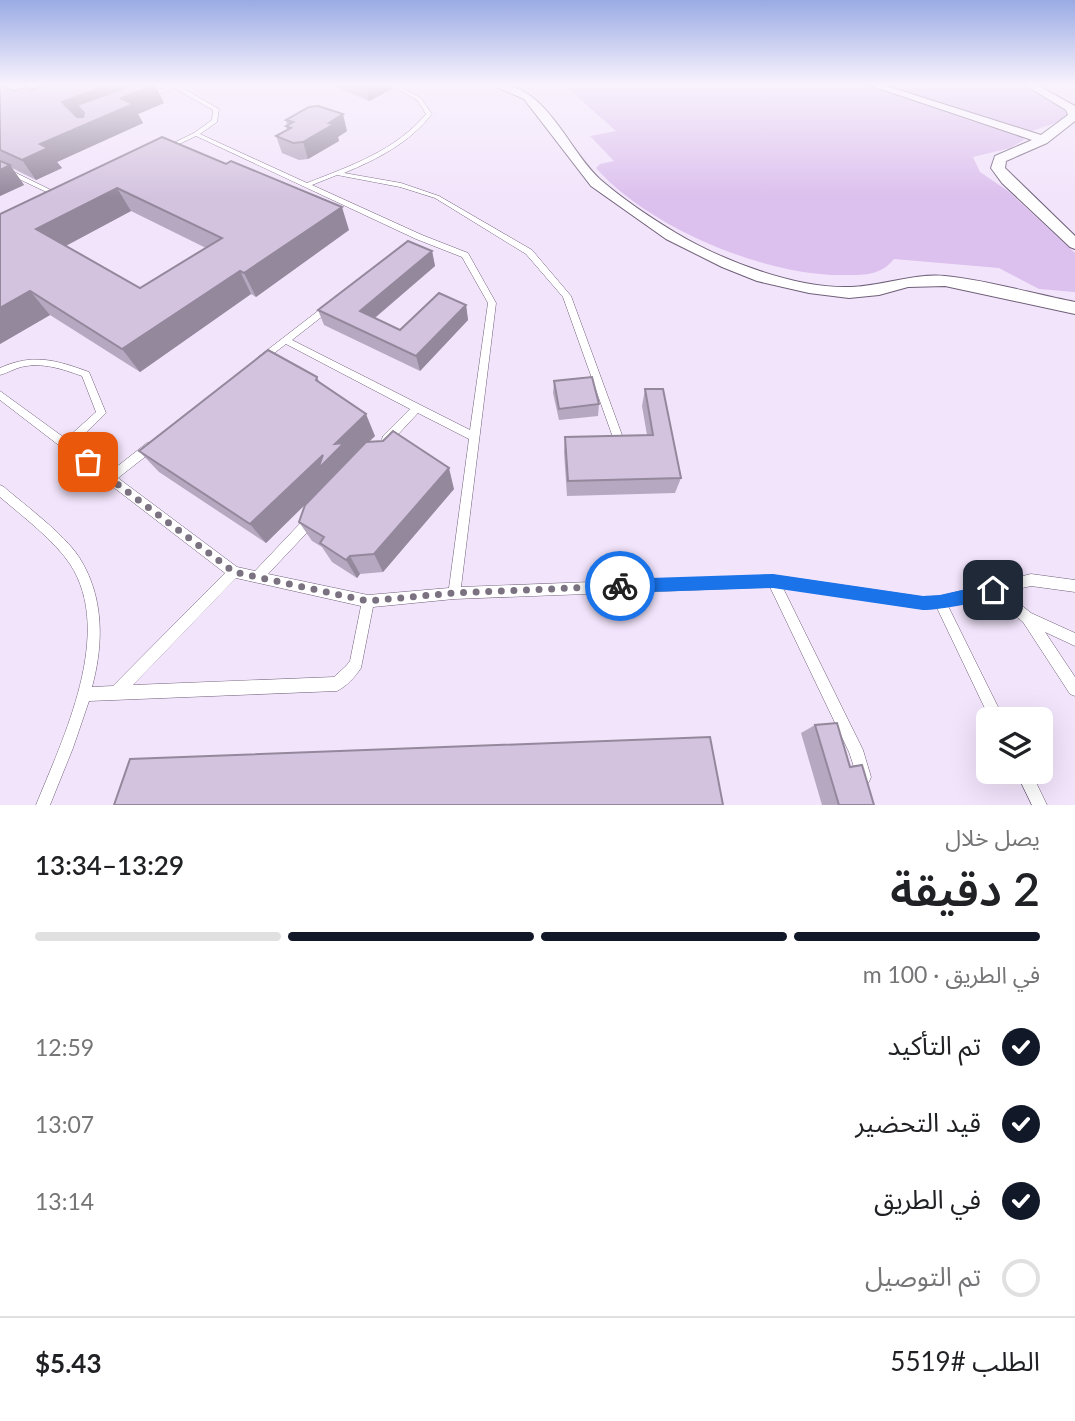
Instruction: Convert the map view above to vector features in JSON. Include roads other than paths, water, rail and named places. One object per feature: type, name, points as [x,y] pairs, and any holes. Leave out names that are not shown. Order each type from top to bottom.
[{"type":"street","points":[[548,123],[596,183],[671,236],[763,278],[849,293],[879,290],[908,282],[945,281],[1075,309]]},
{"type":"street","points":[[989,123],[1043,140]]},
{"type":"street","points":[[1066,123],[1043,140],[1000,159],[998,168],[1007,180],[1075,244]]},
{"type":"lane","points":[[160,152],[213,123]]},
{"type":"lane","points":[[307,185],[377,155],[418,130],[423,123]]},
{"type":"lane","points":[[196,134],[466,254],[492,303],[454,593]]},
{"type":"lane","points":[[0,167],[62,198],[52,204]]},
{"type":"lane","points":[[335,173],[401,185],[437,197],[529,252],[567,296],[621,446]]},
{"type":"lane","points":[[409,245],[422,235]]},
{"type":"lane","points":[[252,366],[337,300]]},
{"type":"lane","points":[[285,340],[474,437]]},
{"type":"lane","points":[[0,372],[11,366],[51,360],[86,374],[101,413],[66,445]]},
{"type":"lane","points":[[0,395],[234,572],[368,601],[454,593],[773,581],[923,603],[940,602],[1031,580],[1075,586]]},
{"type":"lane","points":[[379,448],[416,408]]},
{"type":"lane","points":[[110,479],[165,435]]},
{"type":"lane","points":[[0,490],[73,559],[84,580],[91,604],[92,660],[84,694],[43,805]]},
{"type":"lane","points":[[257,578],[323,508]]},
{"type":"lane","points":[[116,693],[234,572]]},
{"type":"lane","points":[[773,581],[856,750],[869,794]]},
{"type":"lane","points":[[993,590],[1027,617],[1075,640]]},
{"type":"lane","points":[[84,694],[337,684],[356,663],[368,601]]},
{"type":"lane","points":[[940,602],[992,707]]},
{"type":"lane","points":[[1027,617],[1075,689]]},
{"type":"lane","points":[[1029,784],[1040,805]]}]
